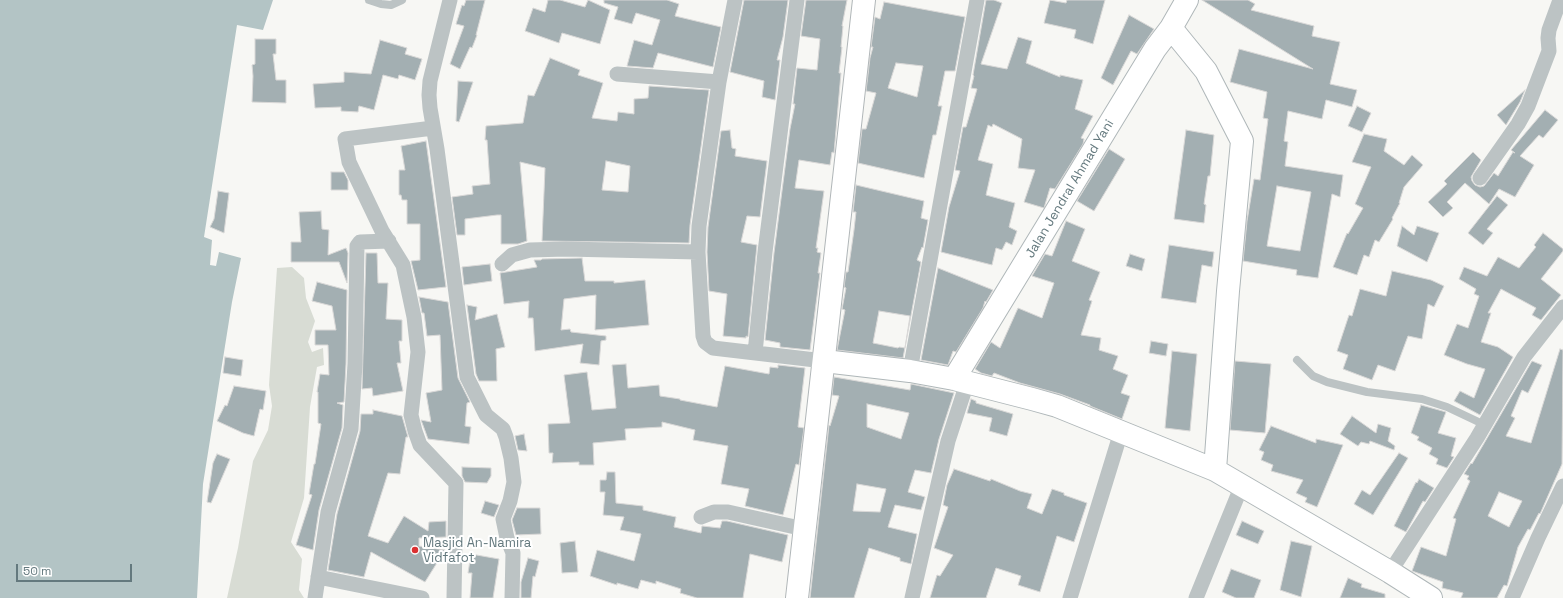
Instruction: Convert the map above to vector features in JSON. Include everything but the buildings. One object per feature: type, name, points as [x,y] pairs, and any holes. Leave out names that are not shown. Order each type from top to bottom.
[{"type":"main road","points":[[797,598],[864,0]]},
{"type":"main road","name":"Jalan Jendral Ahmad Yani","points":[[960,381],[1155,49],[1171,28],[1187,0]]},
{"type":"main road","points":[[1171,28],[1206,71],[1242,141],[1228,291],[1215,470]]},
{"type":"main road","points":[[824,361],[910,371],[1032,398],[1057,406],[1215,470],[1390,572],[1431,598]]},
{"type":"street","points":[[450,0],[430,81],[429,95],[467,377],[486,415],[503,429],[511,458],[514,482],[510,501],[503,519],[507,538],[513,553],[512,598]]},
{"type":"street","points":[[735,0],[719,82],[699,226],[698,252],[702,336],[705,342],[713,348],[824,361]]},
{"type":"street","points":[[755,353],[766,244],[797,0]]},
{"type":"street","points":[[910,371],[977,0]]},
{"type":"street","points":[[1480,178],[1518,124],[1528,106],[1549,51],[1549,30],[1560,0]]},
{"type":"street","points":[[617,74],[719,82]]},
{"type":"street","points":[[433,128],[345,139],[349,162],[382,231],[403,265],[414,317],[418,352],[411,415],[415,431],[420,445],[451,477],[456,483],[457,487],[454,598]]},
{"type":"street","points":[[315,598],[328,512],[347,445],[352,415],[355,364],[357,246],[360,242],[389,241]]},
{"type":"street","points":[[502,264],[512,255],[530,250],[566,249],[698,252]]},
{"type":"street","points":[[1390,572],[1485,425],[1524,357],[1563,307]]},
{"type":"street","points":[[912,598],[948,441],[960,381]]},
{"type":"street","points":[[1070,598],[1121,432]]},
{"type":"street","points":[[1196,598],[1242,485]]},
{"type":"street","points":[[1512,598],[1538,538],[1563,486]]},
{"type":"street","points":[[701,517],[714,512],[728,512],[804,529]]},
{"type":"street","points":[[318,577],[422,598]]},
{"type":"lane","points":[[370,0],[381,4],[391,5],[402,0]]},
{"type":"lane","points":[[1297,360],[1313,376],[1327,382],[1366,392],[1422,399],[1448,407],[1485,425]]},
{"type":"shaded area","points":[[0,0],[273,0],[263,30],[237,25],[204,237],[212,240],[210,265],[216,266],[219,252],[241,258],[232,302],[203,484],[197,598],[0,598]]},
{"type":"shaded area","points":[[292,267],[304,278],[306,298],[315,321],[308,342],[312,352],[323,348],[324,365],[317,367],[310,407],[304,498],[291,542],[302,559],[299,590],[304,598],[227,598],[238,548],[253,461],[268,430],[272,406],[269,385],[277,268]]},
{"type":"place","name":"Masjid An-Namira Vidfafot","points":[[415,550]]}]
